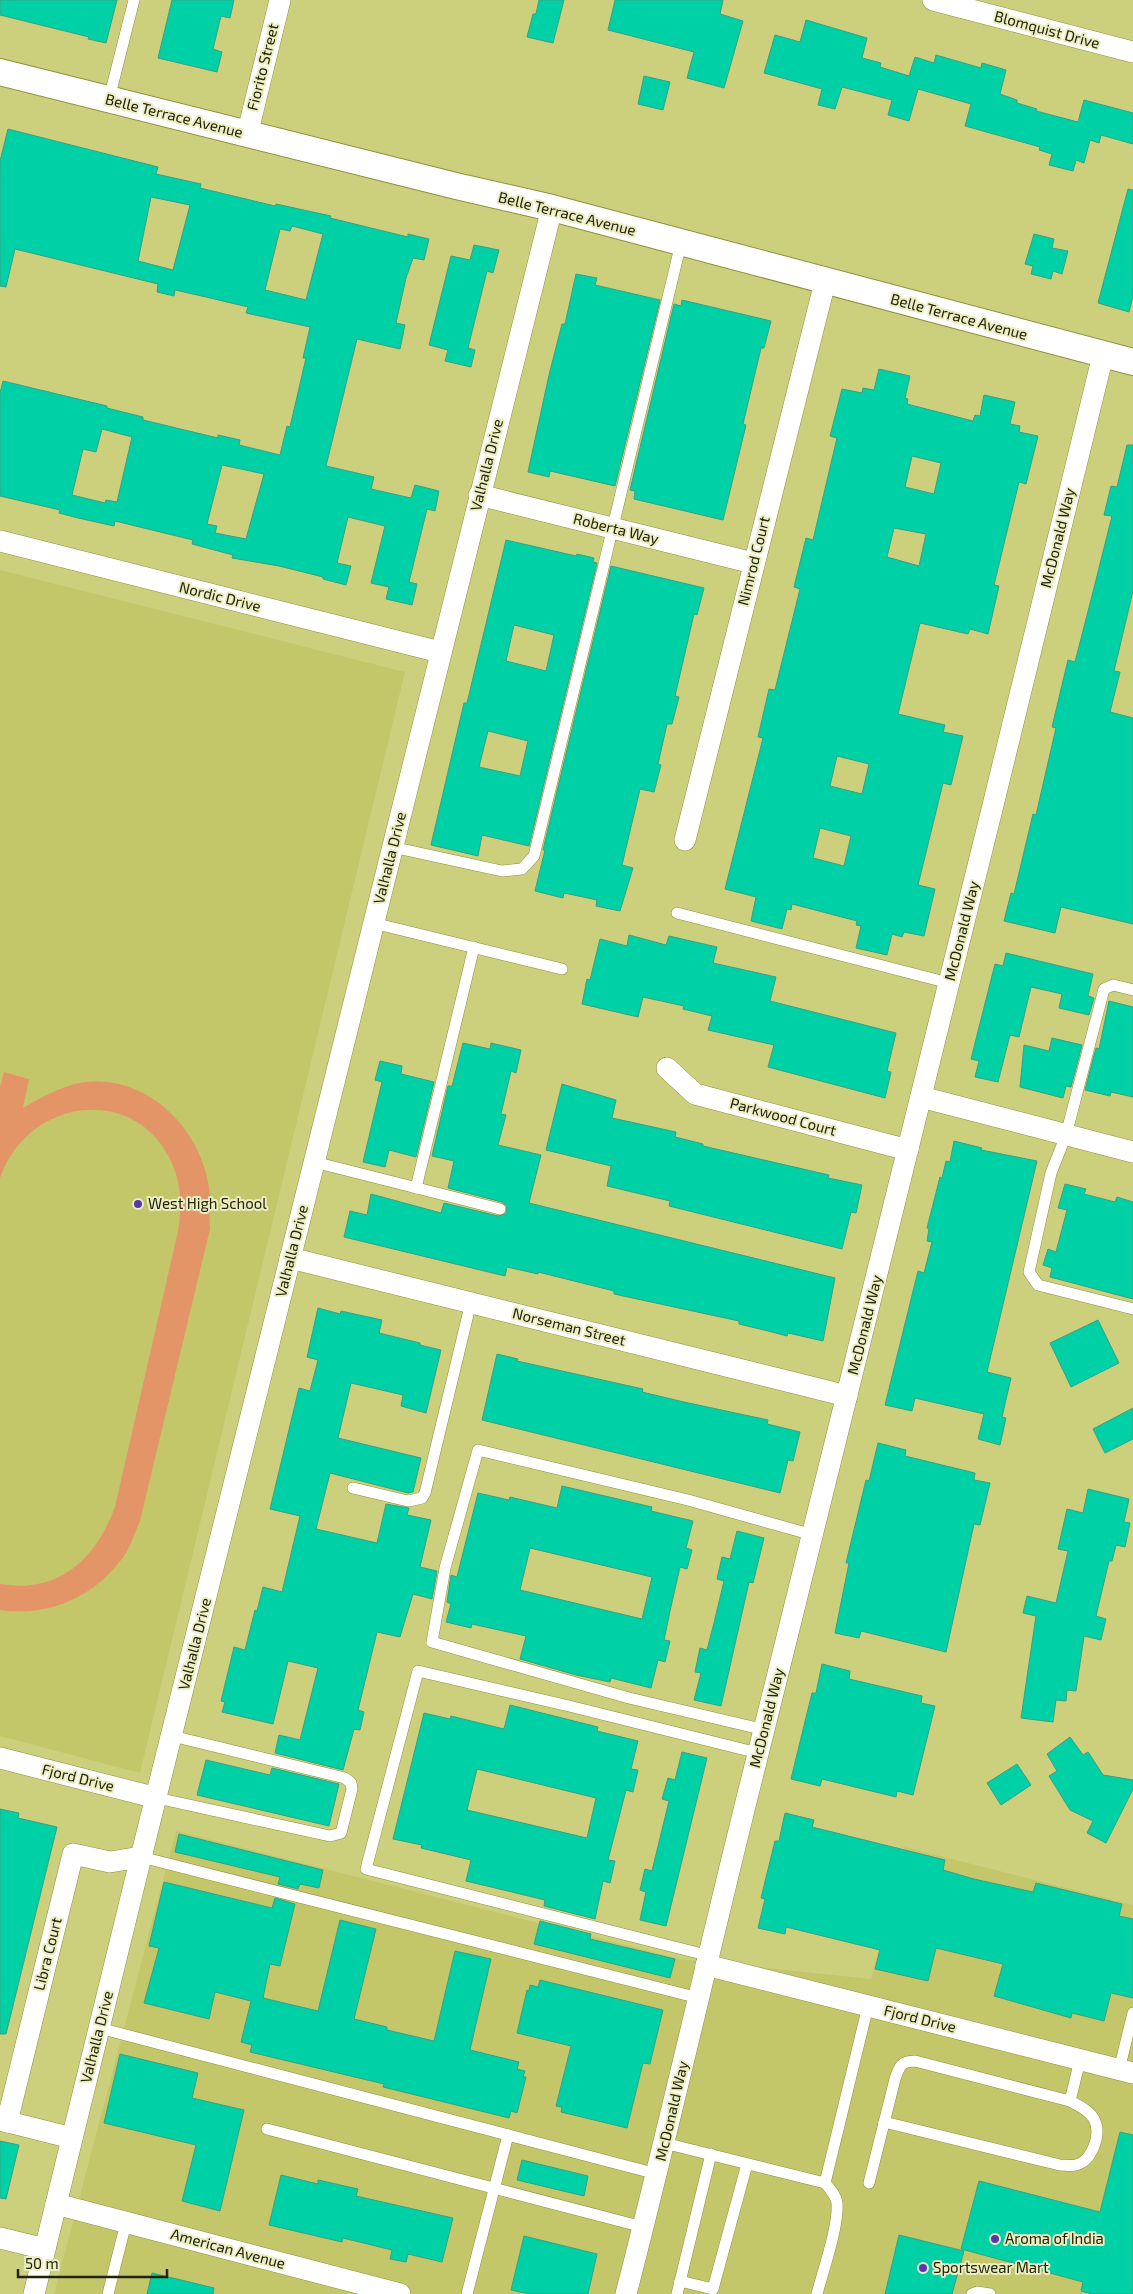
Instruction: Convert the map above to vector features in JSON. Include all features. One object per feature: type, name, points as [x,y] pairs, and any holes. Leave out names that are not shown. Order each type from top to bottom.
[{"type":"street","name":"Fiorito Street","points":[[247,135],[280,0]]},
{"type":"street","name":"Blomquist Drive","points":[[933,0],[1133,52]]},
{"type":"street","name":"Belle Terrace Avenue","points":[[0,72],[247,135],[552,208],[1133,362]]},
{"type":"street","name":"Valhalla Drive","points":[[34,2294],[440,652],[552,208]]},
{"type":"street","name":"Nimrod Court","points":[[685,840],[753,562],[826,282]]},
{"type":"street","name":"McDonald Way","points":[[626,2294],[1103,355]]},
{"type":"street","name":"Roberta Way","points":[[479,495],[753,562]]},
{"type":"street","name":"Nordic Drive","points":[[0,541],[440,652]]},
{"type":"street","name":"Parkwood Court","points":[[667,1068],[695,1094],[908,1150]]},
{"type":"street","points":[[921,1097],[1133,1152]]},
{"type":"street","name":"Norseman Street","points":[[290,1258],[847,1396]]},
{"type":"street","name":"Fjord Drive","points":[[0,1758],[157,1798]]},
{"type":"street","name":"Libra Court","points":[[3,2121],[73,1854],[110,1862],[141,1857]]},
{"type":"street","name":"Fjord Drive","points":[[708,1961],[868,2006],[1126,2071]]},
{"type":"street","points":[[3,2121],[72,2138]]},
{"type":"street","name":"American Avenue","points":[[56,2204],[400,2294]]},
{"type":"street","points":[[0,2238],[45,2249]]},
{"type":"lane","points":[[109,99],[134,0]]},
{"type":"lane","points":[[392,847],[502,871],[522,869],[534,856],[681,243]]},
{"type":"lane","points":[[677,913],[949,983]]},
{"type":"lane","points":[[373,923],[562,969]]},
{"type":"lane","points":[[416,1188],[474,948]]},
{"type":"lane","points":[[1133,990],[1113,985],[1104,989],[1066,1134],[1050,1172],[1029,1272],[1038,1284],[1133,1309]]},
{"type":"lane","points":[[314,1162],[500,1209]]},
{"type":"lane","points":[[353,1488],[408,1501],[422,1498],[425,1493],[471,1302]]},
{"type":"lane","points":[[764,1730],[628,1698],[432,1642],[445,1568],[478,1450],[688,1500],[813,1535]]},
{"type":"lane","points":[[708,1961],[366,1869],[418,1671],[758,1753]]},
{"type":"lane","points":[[157,1798],[330,1836],[341,1832],[352,1789],[351,1783],[346,1778],[172,1736]]},
{"type":"lane","points":[[141,1857],[699,1998]]},
{"type":"lane","points":[[824,2183],[868,2006]]},
{"type":"lane","points":[[1126,2071],[1133,2013]]},
{"type":"lane","points":[[99,2028],[657,2174]]},
{"type":"lane","points":[[1070,2101],[1080,2060]]},
{"type":"lane","points":[[869,2184],[884,2122],[895,2079],[900,2066],[906,2061],[915,2061],[1070,2101],[1087,2110],[1095,2120],[1097,2130],[1092,2151],[1087,2159],[1076,2165],[1060,2165],[884,2122]]},
{"type":"lane","points":[[267,2128],[643,2226]]},
{"type":"lane","points":[[467,2294],[508,2135]]},
{"type":"lane","points":[[664,2142],[824,2183],[834,2194],[837,2203],[835,2223],[817,2294]]},
{"type":"lane","points":[[677,2294],[711,2154]]},
{"type":"lane","points":[[680,2281],[713,2289],[747,2164]]},
{"type":"lane","points":[[108,2294],[126,2222]]},
{"type":"lane","points":[[972,2294],[977,2292],[990,2294]]},
{"type":"shaded area","name":"West High School","points":[[0,570],[405,672],[140,1773],[0,1736]]},
{"type":"shaded area","points":[[4,1072],[29,1079],[23,1108],[55,1091],[75,1084],[99,1082],[123,1085],[144,1094],[163,1107],[180,1123],[194,1143],[203,1164],[210,1197],[210,1229],[140,1521],[131,1543],[124,1556],[112,1570],[85,1593],[53,1607],[18,1611],[0,1610],[0,1584],[24,1586],[47,1582],[73,1568],[94,1547],[102,1535],[115,1507],[178,1231],[180,1201],[175,1171],[160,1143],[139,1123],[114,1112],[87,1110],[60,1116],[35,1129],[15,1150],[0,1178],[0,1087]]},
{"type":"shaded area","points":[[176,1831],[680,1959],[871,1979],[904,1847],[1133,1905],[1133,2294],[54,2294]]},
{"type":"building","points":[[0,0],[117,0],[106,43],[0,15]]},
{"type":"building","points":[[172,0],[234,0],[230,18],[221,16],[213,49],[222,52],[217,72],[158,58]]},
{"type":"building","points":[[539,0],[564,0],[553,43],[527,37]]},
{"type":"building","points":[[615,0],[723,0],[720,14],[743,21],[724,88],[687,78],[694,52],[608,30]]},
{"type":"building","points":[[806,20],[867,38],[862,58],[881,63],[880,67],[909,76],[915,57],[934,63],[936,55],[981,68],[982,63],[1006,70],[1000,94],[1017,100],[1017,103],[1037,109],[1036,111],[1078,122],[1084,100],[1133,113],[1133,144],[1101,135],[1099,143],[1090,140],[1084,163],[1076,160],[1073,171],[1049,165],[1052,154],[1039,150],[1040,147],[965,126],[971,104],[918,89],[909,121],[888,115],[892,100],[842,87],[835,109],[818,105],[822,89],[764,73],[775,35],[800,42]]},
{"type":"building","points":[[644,76],[670,82],[663,110],[638,104]]},
{"type":"building","points":[[8,129],[158,167],[156,174],[201,184],[200,188],[275,206],[276,204],[331,216],[330,218],[408,237],[408,234],[429,239],[424,260],[413,258],[406,278],[396,323],[405,325],[400,349],[357,339],[326,466],[374,477],[371,489],[411,498],[415,485],[439,491],[435,511],[427,509],[409,582],[417,584],[412,605],[386,599],[389,587],[371,583],[385,526],[348,517],[337,563],[351,566],[346,585],[279,566],[232,558],[233,555],[192,544],[193,540],[115,521],[114,526],[78,518],[59,513],[60,510],[0,496],[0,393],[3,381],[107,406],[107,408],[143,417],[143,420],[218,438],[218,435],[240,440],[239,445],[280,455],[287,426],[290,427],[306,358],[303,358],[310,327],[246,313],[248,307],[206,297],[175,290],[174,296],[157,292],[158,284],[15,249],[6,287],[0,286],[0,161]],"holes":[[[151,197],[190,205],[173,270],[138,261]],[[292,226],[323,234],[306,300],[265,290],[280,229],[290,231]],[[102,429],[132,437],[117,502],[106,500],[105,503],[72,495],[83,449],[96,452]],[[222,465],[264,474],[246,539],[215,533],[217,526],[207,524]]]},
{"type":"building","points":[[1128,189],[1133,190],[1133,296],[1129,312],[1098,303]]},
{"type":"building","points":[[1034,234],[1054,239],[1052,248],[1068,251],[1062,274],[1053,271],[1051,279],[1031,274],[1033,266],[1025,264]]},
{"type":"building","points":[[474,245],[499,250],[493,273],[487,271],[468,348],[475,350],[471,367],[445,361],[448,350],[429,345],[451,256],[470,260]]},
{"type":"building","points":[[576,274],[597,278],[595,285],[660,300],[615,486],[550,471],[549,477],[528,472],[549,375],[562,324],[565,324]]},
{"type":"building","points":[[682,300],[771,321],[764,348],[761,348],[743,424],[746,425],[723,520],[634,499],[635,491],[630,490],[674,304],[681,306]]},
{"type":"building","points":[[879,369],[910,376],[905,398],[908,399],[907,404],[973,421],[975,415],[980,416],[984,395],[1015,402],[1010,424],[1020,426],[1019,432],[1038,436],[1026,484],[1019,482],[994,585],[999,586],[988,634],[970,629],[968,634],[920,623],[898,714],[945,725],[943,732],[963,736],[951,785],[943,783],[918,885],[935,889],[924,936],[904,932],[902,937],[892,934],[887,955],[856,948],[861,926],[856,925],[857,921],[792,904],[791,910],[787,909],[782,929],[751,921],[756,897],[725,889],[763,738],[758,737],[769,689],[775,690],[800,589],[794,587],[806,538],[813,540],[837,438],[830,436],[842,389],[862,393],[863,388],[874,390]],"holes":[[[912,456],[941,463],[934,494],[905,487]],[[894,528],[926,534],[919,566],[887,557]],[[837,756],[869,764],[862,794],[830,786]],[[820,828],[851,836],[844,866],[813,858]]]},
{"type":"building","points":[[1127,445],[1133,445],[1133,591],[1114,671],[1120,672],[1110,712],[1133,718],[1133,924],[1061,907],[1055,933],[1004,921],[1011,893],[1014,894],[1033,814],[1036,815],[1056,728],[1052,727],[1068,660],[1075,662],[1112,516],[1104,515],[1111,486],[1117,487]]},
{"type":"building","points":[[506,540],[576,556],[577,554],[594,558],[593,562],[597,563],[529,846],[482,835],[478,856],[431,845],[464,703],[467,703]],"holes":[[[514,625],[554,635],[546,671],[506,661]],[[488,731],[528,741],[520,776],[479,767]]]},
{"type":"building","points":[[611,566],[704,588],[697,615],[694,614],[675,696],[679,697],[672,724],[667,724],[658,764],[661,765],[654,792],[640,789],[622,865],[633,868],[620,911],[596,906],[597,900],[564,893],[563,898],[535,891],[545,850],[543,850]]},
{"type":"building","points":[[629,935],[666,945],[669,936],[717,947],[713,963],[776,977],[770,1001],[896,1033],[887,1071],[891,1072],[885,1098],[768,1067],[774,1045],[708,1030],[712,1016],[683,1009],[684,1006],[643,997],[638,1017],[582,1004],[587,979],[590,980],[600,939],[627,946]]},
{"type":"building","points":[[1006,953],[1093,974],[1088,996],[1094,998],[1089,1015],[1059,1008],[1062,994],[1031,987],[1019,1037],[1010,1035],[998,1082],[975,1077],[979,1061],[971,1059],[995,964],[1003,966]]},
{"type":"building","points":[[1109,1001],[1133,1007],[1133,1097],[1111,1092],[1110,1096],[1085,1090],[1096,1048],[1099,1049]]},
{"type":"building","points":[[1052,1038],[1082,1045],[1071,1087],[1066,1086],[1063,1098],[1020,1087],[1024,1045],[1049,1051]]},
{"type":"building","points":[[463,1043],[490,1049],[491,1043],[521,1050],[516,1073],[511,1071],[501,1114],[506,1115],[498,1145],[541,1155],[529,1203],[835,1278],[823,1341],[788,1333],[787,1336],[739,1324],[739,1321],[614,1294],[614,1291],[538,1272],[538,1274],[507,1267],[505,1276],[344,1237],[350,1211],[367,1215],[371,1194],[441,1213],[444,1203],[498,1216],[506,1214],[507,1206],[502,1202],[448,1188],[454,1161],[432,1156],[448,1086],[452,1086]]},
{"type":"building","points":[[380,1061],[402,1066],[401,1074],[434,1082],[416,1157],[389,1150],[385,1167],[363,1162],[382,1082],[375,1080]]},
{"type":"building","points":[[562,1084],[616,1100],[612,1118],[676,1132],[675,1137],[703,1144],[703,1146],[829,1175],[828,1178],[862,1185],[856,1213],[851,1212],[842,1249],[669,1206],[670,1201],[607,1186],[611,1166],[546,1150]]},
{"type":"building","points":[[954,1141],[982,1148],[981,1150],[1037,1161],[987,1372],[1011,1378],[1002,1417],[1006,1418],[1000,1445],[978,1439],[984,1414],[915,1398],[912,1411],[885,1405],[918,1271],[924,1273],[932,1242],[927,1241],[929,1229],[927,1228],[940,1177],[942,1178],[946,1161],[950,1162]]},
{"type":"building","points":[[1065,1184],[1086,1189],[1084,1194],[1115,1202],[1117,1197],[1133,1202],[1133,1299],[1050,1277],[1052,1268],[1043,1265],[1048,1249],[1056,1252],[1067,1210],[1058,1208]]},
{"type":"building","points":[[318,1308],[340,1314],[341,1311],[382,1320],[379,1333],[441,1350],[426,1413],[401,1406],[403,1395],[351,1383],[338,1438],[421,1458],[413,1492],[408,1493],[330,1473],[316,1529],[377,1543],[386,1504],[409,1508],[407,1515],[431,1520],[420,1567],[437,1571],[432,1599],[413,1594],[400,1637],[377,1632],[358,1710],[364,1712],[360,1730],[354,1729],[343,1770],[275,1753],[279,1735],[300,1740],[318,1668],[288,1661],[273,1724],[222,1712],[225,1702],[221,1701],[234,1647],[245,1650],[263,1587],[282,1592],[300,1516],[270,1509],[299,1388],[310,1391],[318,1360],[307,1357]]},
{"type":"building","points":[[1098,1320],[1119,1363],[1071,1387],[1050,1343]]},
{"type":"building","points":[[497,1354],[518,1359],[517,1361],[643,1389],[642,1392],[768,1420],[767,1424],[800,1432],[793,1461],[788,1460],[780,1493],[482,1420]]},
{"type":"building","points":[[1133,1408],[1133,1439],[1105,1453],[1093,1429]]},
{"type":"building","points":[[878,1443],[906,1450],[905,1456],[975,1473],[974,1480],[990,1483],[980,1525],[974,1524],[946,1652],[861,1631],[859,1638],[835,1633],[849,1563],[846,1563],[866,1480],[869,1481]]},
{"type":"building","points":[[562,1486],[652,1507],[651,1511],[693,1521],[686,1548],[692,1550],[687,1569],[680,1567],[664,1640],[670,1641],[665,1662],[658,1660],[651,1688],[611,1678],[610,1682],[576,1675],[520,1659],[526,1636],[472,1624],[471,1628],[446,1622],[451,1604],[447,1602],[451,1575],[457,1577],[478,1493],[509,1500],[510,1497],[557,1508]],"holes":[[[530,1548],[652,1577],[642,1619],[520,1590]]]},
{"type":"building","points":[[1088,1489],[1129,1499],[1124,1522],[1130,1523],[1125,1547],[1116,1545],[1112,1561],[1109,1561],[1096,1616],[1106,1619],[1101,1640],[1084,1636],[1076,1691],[1067,1690],[1066,1701],[1056,1700],[1053,1722],[1021,1718],[1036,1616],[1023,1613],[1027,1596],[1056,1603],[1068,1551],[1058,1549],[1067,1509],[1083,1513]]},
{"type":"building","points":[[737,1531],[764,1538],[753,1583],[749,1582],[721,1706],[694,1700],[701,1673],[695,1672],[700,1648],[707,1650],[724,1581],[717,1579],[722,1557],[730,1559]]},
{"type":"building","points":[[822,1664],[850,1671],[849,1679],[922,1696],[921,1703],[935,1706],[913,1795],[897,1791],[896,1797],[822,1779],[820,1786],[791,1779],[812,1693],[816,1693]]},
{"type":"building","points":[[510,1705],[598,1727],[597,1731],[638,1741],[631,1769],[638,1770],[633,1792],[626,1790],[608,1860],[615,1861],[610,1883],[603,1881],[595,1919],[544,1906],[545,1900],[466,1881],[471,1860],[421,1848],[422,1845],[393,1839],[424,1713],[450,1719],[451,1716],[504,1729]],"holes":[[[477,1769],[596,1798],[587,1838],[467,1810]]]},
{"type":"building","points":[[1070,1737],[1083,1755],[1088,1752],[1103,1775],[1133,1780],[1133,1789],[1106,1843],[1087,1833],[1093,1821],[1070,1810],[1049,1776],[1057,1771],[1047,1754]]},
{"type":"building","points":[[682,1752],[707,1758],[666,1926],[640,1920],[646,1892],[640,1890],[645,1869],[652,1871],[669,1801],[662,1799],[668,1778],[675,1780]]},
{"type":"building","points":[[206,1760],[270,1775],[272,1768],[339,1784],[329,1826],[197,1795]]},
{"type":"building","points":[[1017,1764],[1031,1785],[1001,1805],[987,1783]]},
{"type":"building","points":[[0,1809],[19,1813],[18,1818],[57,1827],[6,2034],[0,2034]]},
{"type":"building","points":[[785,1813],[814,1820],[812,1827],[945,1860],[943,1870],[974,1879],[1033,1892],[1036,1883],[1122,1904],[1119,1916],[1133,1919],[1133,1998],[1111,1993],[1104,2021],[1072,2013],[1071,2018],[994,1996],[1003,1964],[936,1948],[928,1981],[875,1969],[880,1950],[786,1927],[785,1934],[758,1928],[765,1899],[761,1898],[775,1841],[779,1841]]},
{"type":"building","points":[[179,1834],[323,1870],[319,1888],[300,1884],[298,1889],[278,1884],[280,1877],[175,1852]]},
{"type":"building","points":[[164,1882],[272,1908],[275,1898],[295,1904],[280,1966],[270,1964],[263,1998],[318,2011],[340,1920],[376,1929],[354,2019],[387,2027],[387,2030],[434,2041],[455,1951],[491,1959],[470,2050],[519,2062],[517,2069],[525,2071],[523,2077],[526,2077],[517,2113],[511,2111],[509,2118],[383,2087],[384,2084],[250,2052],[252,2045],[241,2042],[251,2001],[215,1992],[209,2019],[144,2003],[159,1948],[149,1946]]},
{"type":"building","points":[[540,1921],[591,1934],[590,1939],[675,1959],[670,1978],[534,1944]]},
{"type":"building","points":[[540,1980],[663,2010],[650,2064],[643,2063],[627,2128],[561,2112],[562,2107],[556,2106],[571,2046],[517,2033],[527,1990],[529,1991],[530,1985],[538,1987]]},
{"type":"building","points":[[120,2054],[198,2073],[192,2098],[244,2110],[220,2211],[182,2201],[196,2145],[104,2123]]},
{"type":"building","points":[[1120,2132],[1133,2135],[1133,2294],[1092,2294],[1081,2291],[1083,2282],[961,2249],[979,2181],[1100,2212]]},
{"type":"building","points":[[0,2141],[19,2145],[6,2199],[0,2198]]},
{"type":"building","points":[[522,2160],[588,2176],[584,2196],[517,2180]]},
{"type":"building","points":[[281,2175],[318,2184],[318,2180],[358,2189],[356,2196],[453,2218],[442,2262],[408,2254],[406,2262],[390,2259],[392,2250],[343,2238],[342,2242],[269,2225]]},
{"type":"building","points":[[899,2235],[964,2251],[952,2294],[885,2294]]},
{"type":"building","points":[[524,2236],[597,2254],[588,2294],[529,2294],[511,2290]]},
{"type":"building","points":[[152,2273],[214,2288],[213,2294],[147,2294]]},
{"type":"place","name":"West High School","points":[[138,1204]]},
{"type":"place","name":"Aroma of India","points":[[995,2239]]},
{"type":"place","name":"Sportswear Mart","points":[[923,2268]]}]
